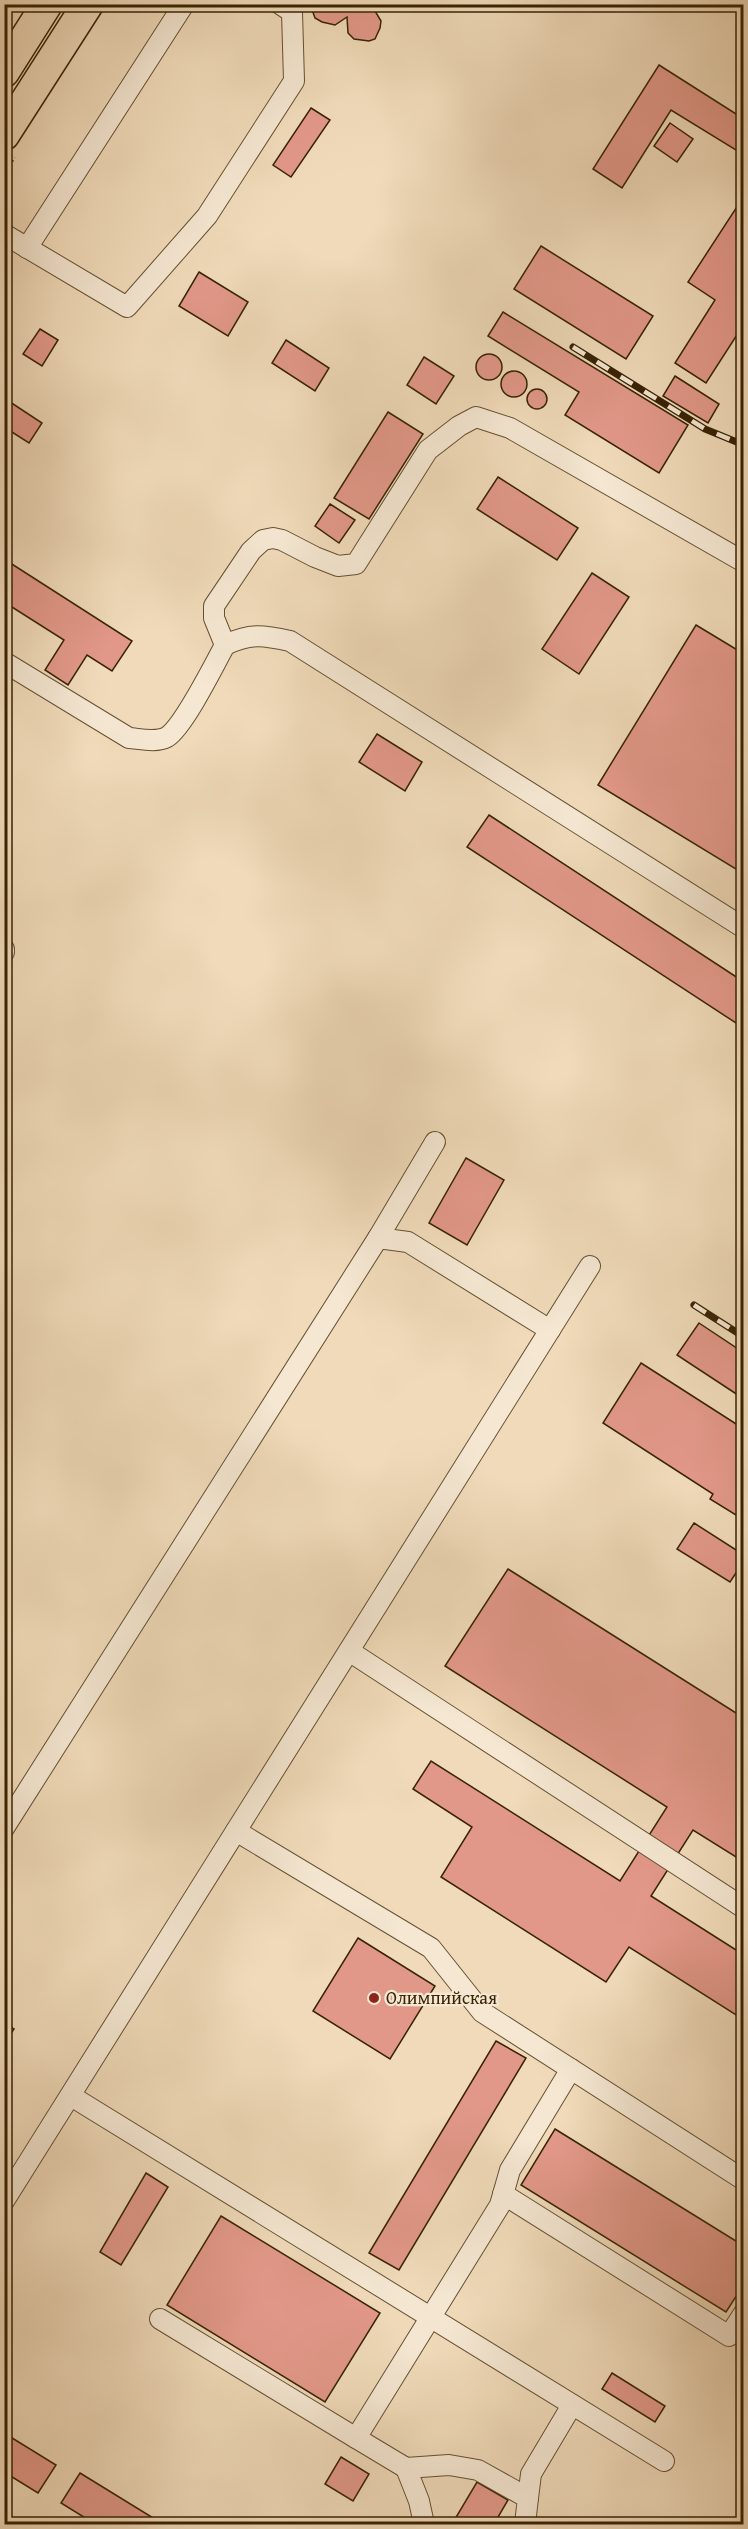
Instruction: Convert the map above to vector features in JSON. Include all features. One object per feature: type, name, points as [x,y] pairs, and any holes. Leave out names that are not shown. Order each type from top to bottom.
[{"type":"highway","points":[[4,72],[47,4]]},
{"type":"highway","points":[[4,135],[88,4]]},
{"type":"lane","points":[[27,248],[184,4]]},
{"type":"lane","points":[[4,234],[127,307],[207,216],[294,81],[292,12],[280,4]]},
{"type":"lane","points":[[225,645],[214,618],[214,606],[251,551],[263,540],[273,538],[282,540],[338,566],[356,564],[428,450],[459,426],[476,417],[510,428],[744,562]]},
{"type":"lane","points":[[4,663],[129,738],[150,741],[166,737],[177,727],[225,645],[241,637],[262,635],[290,641],[744,928]]},
{"type":"lane","points":[[4,1828],[378,1238],[435,1142]]},
{"type":"lane","points":[[378,1238],[408,1242],[550,1330]]},
{"type":"lane","points":[[4,2201],[10,2180],[71,2096],[590,1266]]},
{"type":"lane","points":[[349,1651],[744,1908]]},
{"type":"lane","points":[[236,1831],[431,1948],[482,2012],[744,2180]]},
{"type":"lane","points":[[356,2438],[429,2316],[500,2205],[510,2170],[571,2069]]},
{"type":"lane","points":[[71,2096],[664,2462]]},
{"type":"lane","points":[[503,2194],[729,2336],[744,2313]]},
{"type":"lane","points":[[160,2319],[406,2468],[449,2465],[478,2470],[528,2498]]},
{"type":"lane","points":[[525,2524],[531,2474],[572,2405]]},
{"type":"lane","points":[[406,2468],[419,2501],[424,2524]]},
{"type":"building","points":[[310,4],[393,4],[387,10],[375,11],[381,21],[380,28],[375,39],[369,41],[354,39],[348,33],[347,17],[335,25],[315,18]]},
{"type":"building","points":[[659,65],[744,119],[744,155],[671,110],[622,188],[593,169]]},
{"type":"building","points":[[311,108],[330,120],[291,177],[273,165]]},
{"type":"building","points":[[670,123],[693,139],[677,162],[654,146]]},
{"type":"building","points":[[744,196],[744,324],[706,383],[675,363],[715,300],[688,282]]},
{"type":"building","points":[[541,246],[653,316],[626,359],[514,289]]},
{"type":"building","points":[[199,272],[248,302],[228,336],[179,306]]},
{"type":"building","points":[[503,312],[688,425],[659,473],[565,415],[579,392],[488,336]]},
{"type":"building","points":[[40,329],[58,340],[42,366],[23,354]]},
{"type":"building","points":[[286,340],[329,368],[315,391],[272,363]]},
{"type":"building","points":[[489,354],[498,358],[502,367],[498,376],[489,380],[480,376],[476,367],[480,358]]},
{"type":"building","points":[[424,357],[454,376],[436,404],[407,385]]},
{"type":"building","points":[[514,371],[523,375],[527,384],[523,393],[514,397],[505,393],[501,384],[505,375]]},
{"type":"building","points":[[675,376],[719,404],[708,423],[663,396]]},
{"type":"building","points":[[537,389],[544,392],[547,399],[544,406],[537,409],[530,406],[527,399],[530,392]]},
{"type":"building","points":[[4,398],[42,423],[29,443],[4,427]]},
{"type":"building","points":[[388,412],[423,434],[369,519],[334,498]]},
{"type":"building","points":[[498,477],[578,528],[557,560],[477,509]]},
{"type":"building","points":[[330,504],[355,520],[339,543],[315,526]]},
{"type":"building","points":[[4,559],[132,641],[112,671],[87,655],[68,685],[45,670],[64,640],[4,602]]},
{"type":"building","points":[[592,573],[629,597],[579,674],[542,649]]},
{"type":"building","points":[[696,625],[744,654],[744,874],[598,785]]},
{"type":"building","points":[[377,734],[422,762],[405,791],[359,762]]},
{"type":"building","points":[[489,815],[744,982],[744,1011],[736,1023],[467,847]]},
{"type":"building","points":[[466,1158],[504,1180],[467,1245],[429,1223]]},
{"type":"building","points":[[699,1323],[744,1353],[744,1399],[677,1355]]},
{"type":"building","points":[[641,1363],[744,1429],[744,1520],[710,1499],[713,1494],[603,1423]]},
{"type":"building","points":[[694,1523],[744,1555],[744,1561],[730,1582],[677,1549]]},
{"type":"building","points":[[508,1569],[744,1718],[744,1862],[693,1830],[651,1896],[744,1955],[744,2020],[629,1947],[606,1982],[441,1877],[472,1827],[413,1789],[431,1761],[620,1881],[667,1807],[445,1666]]},
{"type":"building","name":"Олимпийская","points":[[358,1938],[435,1986],[390,2059],[313,2011]]},
{"type":"building","points":[[4,2023],[14,2029],[4,2044]]},
{"type":"building","points":[[496,2041],[526,2058],[399,2270],[369,2253]]},
{"type":"building","points":[[555,2129],[744,2246],[744,2284],[726,2312],[521,2185]]},
{"type":"building","points":[[146,2173],[168,2187],[121,2265],[100,2252]]},
{"type":"building","points":[[221,2216],[380,2313],[325,2402],[167,2305]]},
{"type":"building","points":[[612,2373],[665,2406],[655,2422],[602,2389]]},
{"type":"building","points":[[4,2433],[56,2465],[38,2493],[4,2472]]},
{"type":"building","points":[[341,2457],[369,2474],[353,2501],[325,2484]]},
{"type":"building","points":[[80,2473],[163,2524],[95,2524],[61,2503]]},
{"type":"building","points":[[477,2482],[508,2500],[494,2524],[452,2524]]},
{"type":"railway","points":[[573,347],[705,429],[744,445]]},
{"type":"railway","points":[[694,1305],[744,1337]]},
{"type":"place","name":"Олимпийская","points":[[374,1998]]}]
